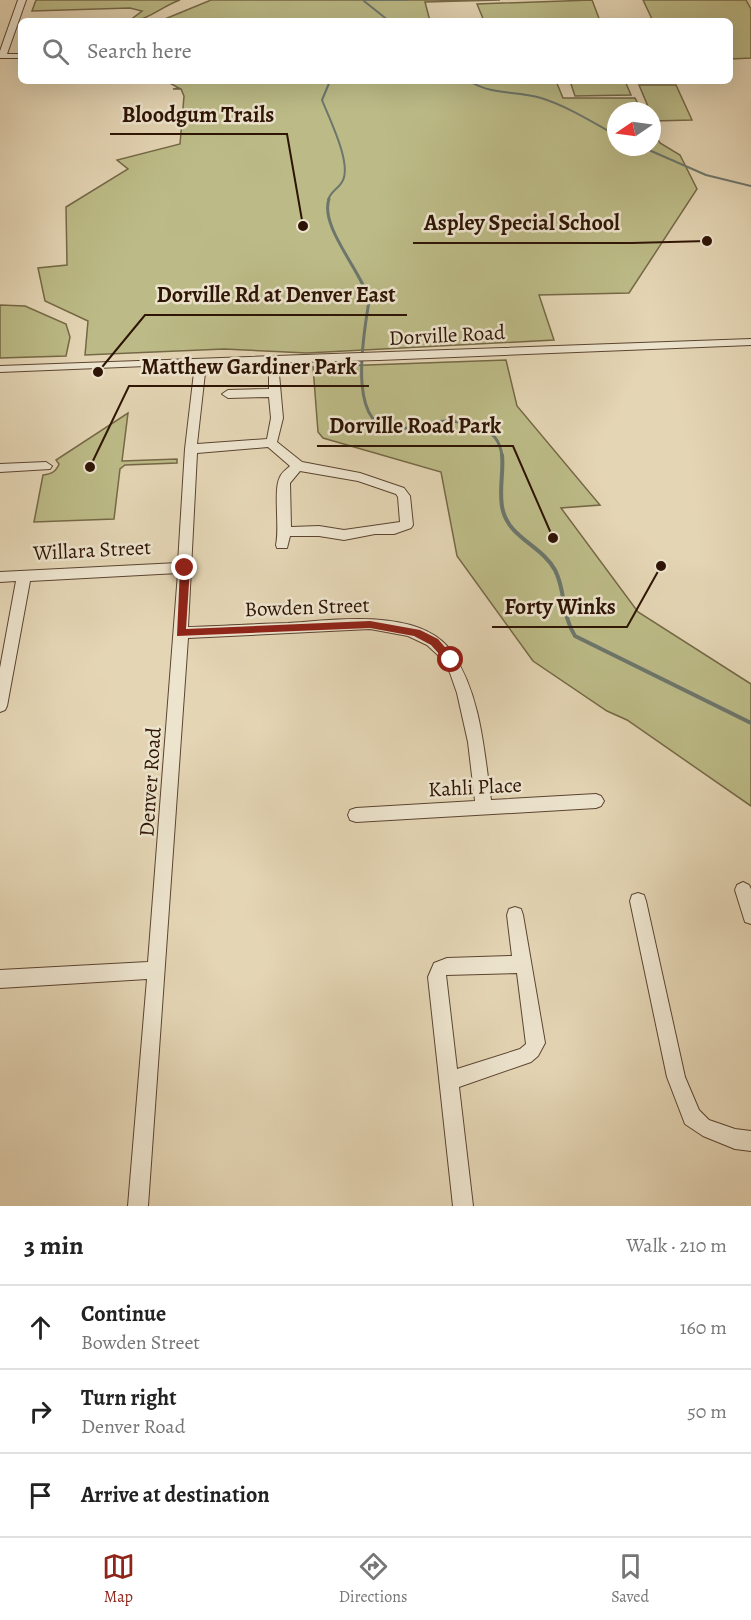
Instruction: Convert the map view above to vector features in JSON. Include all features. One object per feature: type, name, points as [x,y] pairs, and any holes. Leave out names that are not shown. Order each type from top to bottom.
[{"type":"street","points":[[18,56],[1,56],[11,21],[22,0]]},
{"type":"street","name":"Dorville Road","points":[[0,369],[201,361],[338,359],[751,342]]},
{"type":"street","name":"Denver Road","points":[[138,1206],[181,633],[191,449],[201,361]]},
{"type":"street","points":[[271,443],[276,434],[275,376]]},
{"type":"street","points":[[228,394],[274,393]]},
{"type":"street","points":[[191,449],[271,443],[298,466],[360,477],[400,492],[404,496],[411,530],[375,529],[344,535],[320,531],[283,538],[284,483],[286,477],[298,466]]},
{"type":"street","points":[[0,468],[46,466]]},
{"type":"street","name":"Willara Street","points":[[0,577],[185,568]]},
{"type":"street","points":[[0,706],[24,576]]},
{"type":"street","name":"Bowden Street","points":[[181,633],[370,624],[400,628],[434,642],[451,660],[461,681],[471,725],[484,808]]},
{"type":"street","name":"Kahli Place","points":[[356,815],[596,801]]},
{"type":"street","points":[[744,890],[751,916]]},
{"type":"street","points":[[638,901],[655,971],[659,1004],[676,1077],[692,1117],[703,1127],[751,1143]]},
{"type":"street","points":[[448,1081],[525,1056],[536,1043],[515,915]]},
{"type":"street","points":[[463,1206],[437,977],[440,969],[447,966],[522,964]]},
{"type":"street","points":[[0,979],[157,970]]},
{"type":"shaded area","points":[[36,0],[180,0],[144,18],[133,18],[142,11],[130,8],[32,11]]},
{"type":"shaded area","points":[[211,0],[500,0],[425,2],[429,18],[167,18]]},
{"type":"shaded area","points":[[592,0],[599,18],[483,18],[477,4]]},
{"type":"shaded area","points":[[643,0],[746,0],[751,9],[751,58],[733,59],[733,18],[652,18]]},
{"type":"shaded area","points":[[172,84],[557,84],[563,98],[635,98],[637,102],[607,102],[607,156],[661,156],[661,144],[680,155],[697,189],[629,293],[539,295],[554,340],[307,353],[224,349],[85,355],[88,321],[45,301],[38,268],[67,265],[66,207],[128,169],[117,160],[180,144],[184,96],[181,89],[173,89],[179,88]]},
{"type":"shaded area","points":[[571,84],[626,84],[631,95],[575,96]]},
{"type":"shaded area","points":[[639,85],[676,85],[692,120],[661,121],[661,102],[646,102]]},
{"type":"shaded area","points":[[0,305],[25,306],[66,324],[70,337],[66,356],[0,358]]},
{"type":"shaded area","points":[[506,360],[517,406],[600,505],[561,508],[638,612],[751,684],[751,806],[627,720],[607,711],[533,661],[457,556],[441,472],[323,438],[318,432],[313,367]]},
{"type":"shaded area","points":[[128,413],[122,461],[177,459],[177,463],[125,465],[120,469],[114,519],[34,522],[43,475],[56,469],[59,464],[56,460]]},
{"type":"waterway","points":[[363,0],[406,0]]},
{"type":"waterway","points":[[364,1],[385,18]]},
{"type":"waterway","points":[[328,200],[342,182],[345,174],[339,141],[322,100],[329,84]]},
{"type":"waterway","points":[[474,84],[496,91],[551,101],[607,130]]},
{"type":"waterway","points":[[661,155],[706,175],[751,186]]},
{"type":"waterway","points":[[329,199],[330,223],[369,301],[362,357],[362,380],[365,400],[371,416],[383,427],[401,429],[447,421],[466,423],[488,431],[495,437],[500,445],[502,456]]},
{"type":"waterway","points":[[502,456],[503,511],[512,528],[542,554],[555,570],[575,636],[751,723]]},
{"type":"place","name":"Bloodgum Trails","points":[[303,226]]},
{"type":"place","name":"Aspley Special School","points":[[707,241]]},
{"type":"place","name":"Dorville Rd at Denver East","points":[[98,372]]},
{"type":"place","name":"Matthew Gardiner Park","points":[[90,467]]},
{"type":"place","name":"Dorville Road Park","points":[[553,538]]},
{"type":"place","name":"Forty Winks","points":[[661,566]]},
{"type":"route","points":[[185,568],[181,633],[370,624],[400,628],[416,633],[434,642],[451,660]]}]
